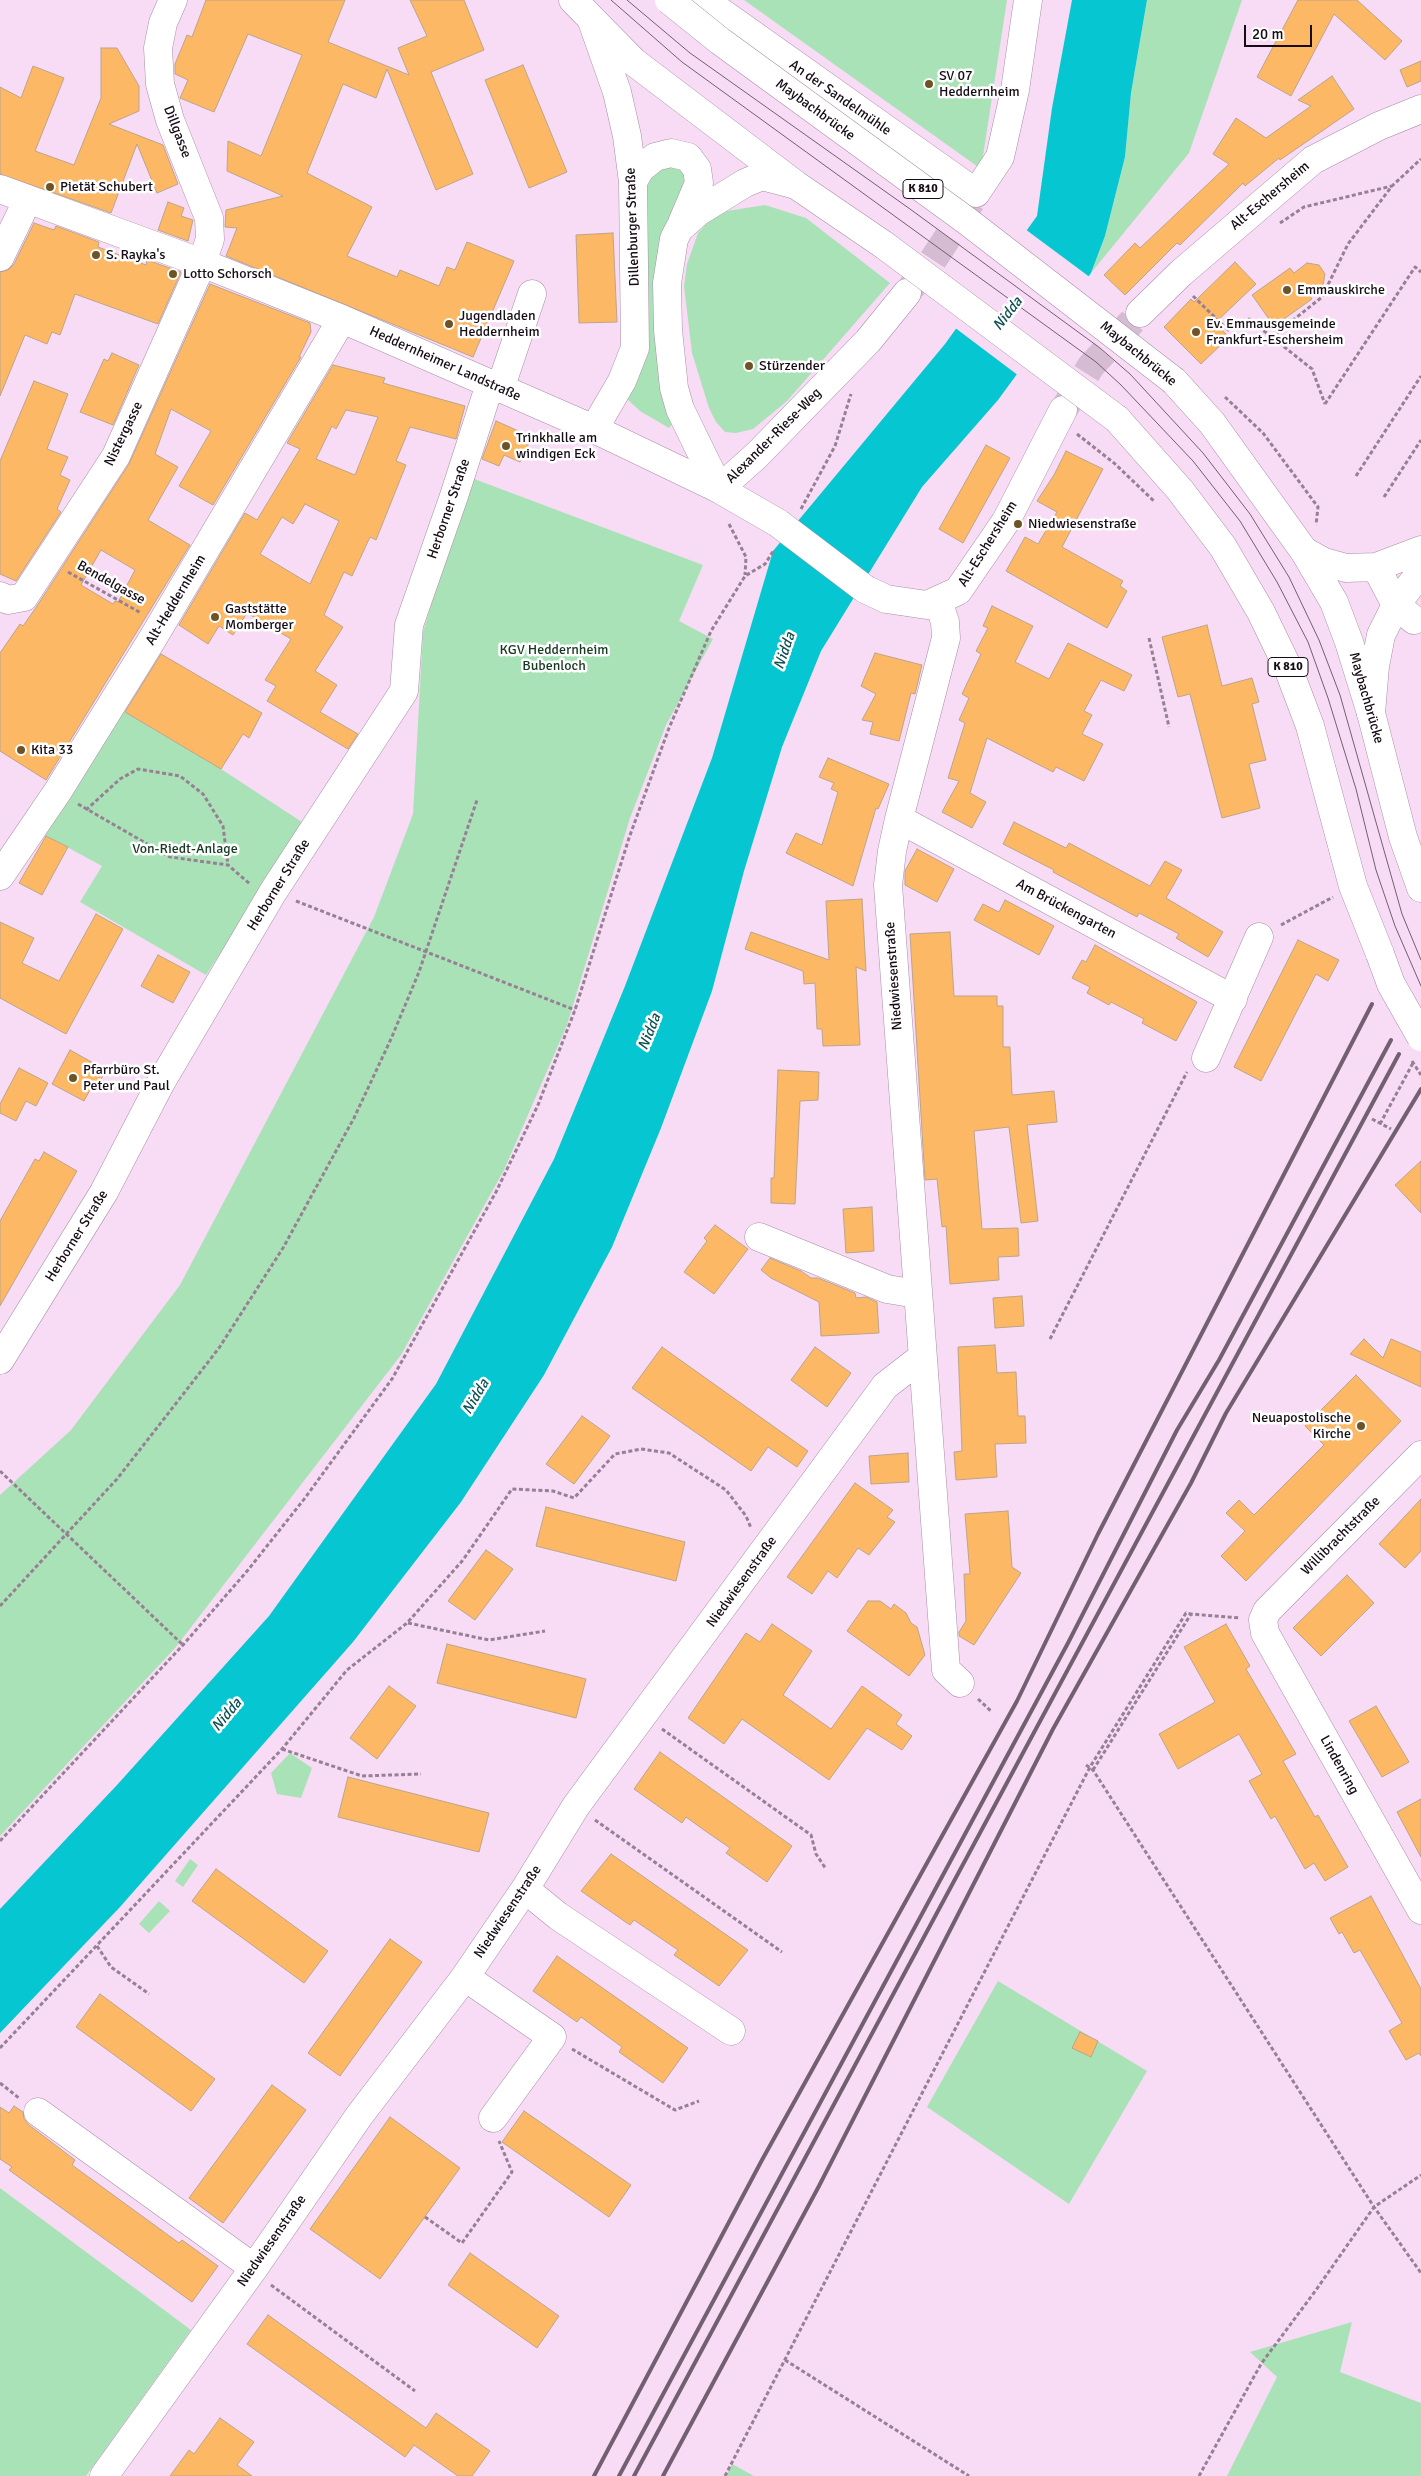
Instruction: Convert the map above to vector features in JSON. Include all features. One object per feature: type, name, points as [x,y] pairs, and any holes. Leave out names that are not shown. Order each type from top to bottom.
[{"type":"street","name":"Dillgasse","points":[[173,0],[163,24],[158,48],[160,84],[170,120],[209,218],[210,239],[202,263]]},
{"type":"street","name":"Dillenburger Straße","points":[[573,0],[634,62],[796,185],[884,244],[1117,419],[1157,462],[1212,533],[1265,620],[1288,668],[1310,726],[1353,886],[1391,984],[1421,1037]]},
{"type":"street","name":"Maybachbrücke","points":[[669,0],[720,41],[967,221],[1174,381],[1212,423],[1304,551],[1334,602],[1349,642],[1371,713],[1403,837],[1420,885]]},
{"type":"street","name":"An der Sandelmühle","points":[[704,0],[976,193],[1000,157],[1015,90],[1028,0]]},
{"type":"street","name":"Dillenburger Straße","points":[[592,21],[617,92],[628,136],[634,182],[635,348],[622,381],[594,429]]},
{"type":"street","name":"Alt-Eschersheim","points":[[1140,313],[1181,272],[1313,160],[1379,126],[1421,109]]},
{"type":"street","points":[[634,182],[640,169],[655,157],[671,153],[688,157],[697,169],[699,183],[674,239],[667,283],[668,330],[674,388],[680,410],[719,489]]},
{"type":"street","name":"Dillenburger Straße","points":[[679,229],[698,212],[724,194],[762,176],[796,185]]},
{"type":"street","name":"Heddernheimer Landstraße","points":[[0,189],[202,263],[342,319],[594,429],[719,489],[778,523],[865,589]]},
{"type":"street","points":[[0,257],[28,199]]},
{"type":"street","name":"Nistergasse","points":[[0,596],[8,600],[24,597],[116,456],[202,263]]},
{"type":"street","name":"Alexander-Riese-Weg","points":[[719,489],[757,455],[868,341],[907,293]]},
{"type":"street","name":"Herborner Straße","points":[[0,1360],[104,1192],[160,1084],[273,892],[404,691],[408,625],[454,496],[532,294]]},
{"type":"street","name":"Alt-Heddernheim","points":[[0,876],[58,791],[153,638],[342,319]]},
{"type":"street","name":"Alt-Eschersheim","points":[[865,589],[886,599],[927,605],[958,591],[1070,422]]},
{"type":"street","points":[[1304,551],[1324,562],[1346,568],[1376,567],[1421,550]]},
{"type":"street","points":[[1376,567],[1405,612]]},
{"type":"street","points":[[1371,713],[1375,666],[1381,635],[1405,612],[1421,570]]},
{"type":"street","name":"Niedwiesenstraße","points":[[938,601],[945,622],[946,638],[899,819],[892,851],[888,885],[921,1358],[946,1670],[960,1683]]},
{"type":"street","name":"Am Brückengarten","points":[[899,819],[1233,999]]},
{"type":"street","points":[[1206,1058],[1233,999],[1270,931]]},
{"type":"street","points":[[759,1237],[887,1289],[917,1294]]},
{"type":"street","name":"Niedwiesenstraße","points":[[104,2476],[260,2274],[359,2116],[464,1977],[525,1889],[576,1806],[885,1386],[921,1358]]},
{"type":"street","name":"Willibrachtstraße","points":[[1263,1620],[1267,1611],[1421,1455]]},
{"type":"street","name":"Lindenring","points":[[1263,1620],[1265,1633],[1421,1910]]},
{"type":"street","points":[[525,1889],[558,1916],[730,2031]]},
{"type":"street","points":[[464,1977],[552,2037],[493,2118]]},
{"type":"street","points":[[38,2112],[260,2274]]},
{"type":"path","points":[[1272,336],[1322,297],[1348,244],[1392,186],[1421,159]]},
{"type":"path","points":[[1275,228],[1304,207],[1392,186]]},
{"type":"path","points":[[1199,290],[1192,296],[1228,330],[1249,319],[1312,369],[1325,404],[1415,267],[1421,272]]},
{"type":"path","points":[[1356,476],[1421,376]]},
{"type":"path","points":[[1070,422],[1156,503]]},
{"type":"path","points":[[1384,497],[1421,440]]},
{"type":"path","points":[[729,517],[729,525],[742,546],[746,557],[745,576]]},
{"type":"path","name":"Bendelgasse","points":[[65,569],[147,616]]},
{"type":"path","points":[[1149,638],[1169,727]]},
{"type":"path","points":[[0,1841],[183,1645],[248,1570],[305,1498],[392,1379],[496,1192],[538,1105],[575,1010],[629,838],[669,728],[699,659]]},
{"type":"path","points":[[86,810],[120,779],[138,769],[180,776],[203,794],[223,826],[228,865]]},
{"type":"path","points":[[0,1606],[68,1534],[117,1478],[213,1356],[283,1248],[354,1118],[391,1039],[426,952],[478,800]]},
{"type":"path","points":[[74,802],[170,857],[228,865],[260,892],[273,892],[575,1010]]},
{"type":"path","points":[[1270,931],[1339,894]]},
{"type":"path","points":[[1050,1339],[1191,1063],[1206,1058]]},
{"type":"path","points":[[1380,1124],[1413,1063]]},
{"type":"path","points":[[1372,1119],[1391,1129]]},
{"type":"path","points":[[0,2048],[282,1749],[347,1670],[407,1622],[463,1560],[512,1489],[553,1491],[574,1498],[615,1454],[641,1449],[670,1453],[726,1490],[746,1516],[752,1531]]},
{"type":"path","points":[[0,1471],[183,1645]]},
{"type":"path","points":[[725,2476],[1090,1767],[1192,1614],[1263,1620]]},
{"type":"path","points":[[407,1622],[489,1640],[546,1631]]},
{"type":"path","points":[[657,1726],[811,1835],[816,1854],[826,1869]]},
{"type":"path","points":[[282,1749],[362,1776],[421,1774]]},
{"type":"path","points":[[1090,1767],[1374,2207],[1421,2272]]},
{"type":"path","points":[[594,1818],[782,1952]]},
{"type":"path","points":[[97,1946],[112,1967],[149,1994]]},
{"type":"path","points":[[552,2037],[675,2110],[699,2101]]},
{"type":"path","points":[[425,2216],[462,2244],[468,2236],[512,2172],[505,2159],[493,2118]]},
{"type":"path","points":[[1199,2476],[1261,2364],[1374,2207],[1421,2175]]},
{"type":"path","points":[[260,2274],[415,2391]]},
{"type":"path","points":[[785,2360],[969,2476]]},
{"type":"green space","name":"SV 07 Heddernheim","points":[[744,0],[1007,0],[981,169]]},
{"type":"green space","points":[[1147,0],[1242,0],[1189,153],[1091,273],[1105,236],[1125,157],[1131,93]]},
{"type":"green space","points":[[669,167],[683,169],[688,181],[666,228],[672,424],[669,428],[640,411],[626,398],[645,182],[656,169]]},
{"type":"green space","points":[[765,205],[806,218],[890,283],[787,401],[753,429],[736,433],[725,432],[716,422],[709,408],[692,353],[684,286],[687,264],[698,233],[711,219],[727,211]]},
{"type":"green space","name":"KGV Heddernheim Bubenloch","points":[[469,477],[703,565],[679,621],[713,639],[666,725],[630,818],[567,1025],[504,1170],[401,1355],[175,1648],[0,1836],[0,1495],[71,1430],[180,1285],[374,917],[413,814],[423,632]]},
{"type":"green space","name":"Von-Riedt-Anlage","points":[[123,711],[221,769],[305,824],[206,975],[80,902],[102,866],[45,835]]},
{"type":"green space","points":[[290,1753],[312,1768],[301,1798],[277,1794],[271,1773]]},
{"type":"green space","points":[[190,1859],[198,1865],[183,1887],[175,1881]]},
{"type":"green space","points":[[159,1901],[170,1911],[149,1933],[139,1924]]},
{"type":"green space","points":[[998,1981],[1147,2071],[1069,2204],[927,2107]]},
{"type":"green space","points":[[0,2188],[191,2330],[86,2476],[0,2476]]},
{"type":"green space","points":[[1352,2322],[1340,2372],[1421,2403],[1421,2476],[1227,2476],[1277,2377],[1250,2352]]},
{"type":"green space","points":[[732,2464],[754,2476],[726,2476]]},
{"type":"water","name":"Nidda","points":[[1072,0],[1147,0],[1131,93],[1125,157],[1105,236],[1091,273],[998,400],[922,487],[821,651],[782,747],[744,871],[712,991],[661,1128],[612,1247],[544,1375],[461,1502],[353,1642],[120,1907],[0,2033],[0,1909],[117,1785],[269,1616],[436,1384],[554,1159],[625,986],[712,758],[773,551],[945,344],[1037,216],[1052,108]]},
{"type":"pier","points":[[1025,229],[1091,278],[1019,376],[954,327]]},
{"type":"building","points":[[206,0],[345,0],[328,42],[409,75],[398,48],[427,36],[410,0],[464,0],[484,50],[431,72],[473,174],[436,190],[387,69],[376,98],[343,84],[307,173],[372,207],[347,256],[397,277],[400,270],[439,286],[447,267],[455,270],[467,242],[514,261],[473,357],[226,256],[237,228],[225,227],[226,210],[283,196],[227,171],[228,141],[261,156],[302,55],[248,34],[214,112],[180,98],[188,80],[175,74],[175,64],[187,35],[192,37]]},
{"type":"building","points":[[1298,0],[1357,0],[1402,41],[1385,60],[1334,14],[1291,96],[1257,77]]},
{"type":"building","points":[[101,48],[117,48],[139,86],[139,111],[109,124],[163,145],[178,184],[157,193],[137,144],[111,213],[0,174],[0,87],[21,98],[33,66],[64,78],[35,151],[74,165],[101,98]]},
{"type":"building","points":[[1421,61],[1421,81],[1407,87],[1400,70]]},
{"type":"building","points":[[523,65],[567,172],[529,188],[485,80]]},
{"type":"building","points":[[1332,76],[1354,109],[1280,160],[1279,158],[1245,186],[1243,183],[1180,245],[1177,243],[1125,295],[1104,275],[1135,243],[1140,248],[1229,164],[1213,154],[1236,118],[1266,138],[1311,106],[1298,100]]},
{"type":"building","points":[[168,202],[184,208],[181,216],[193,220],[188,241],[158,230]]},
{"type":"building","points":[[34,223],[54,230],[56,226],[99,242],[98,247],[146,265],[147,260],[181,272],[158,324],[75,294],[60,335],[52,332],[47,344],[25,335],[0,396],[0,272],[8,270],[14,264]]},
{"type":"building","points":[[613,233],[617,322],[579,323],[576,235]]},
{"type":"building","points":[[1235,262],[1256,284],[1215,323],[1229,337],[1201,364],[1164,327],[1191,299],[1194,302]]},
{"type":"building","name":"Emmauskirche","points":[[1307,263],[1319,265],[1325,274],[1323,285],[1309,295],[1312,299],[1274,326],[1252,295],[1290,268],[1294,273]]},
{"type":"building","points":[[210,284],[310,323],[311,332],[299,357],[301,357],[213,505],[179,486],[211,431],[171,409],[155,454],[178,467],[148,520],[190,545],[46,780],[0,751],[0,653],[20,624],[23,626],[37,606],[129,464]],"holes":[[[101,550],[135,570],[118,602],[115,601],[113,604],[81,585]]]},
{"type":"building","points":[[112,353],[139,365],[113,425],[80,412],[104,359],[108,361]]},
{"type":"building","points":[[333,365],[385,378],[383,383],[465,406],[456,439],[410,427],[396,461],[406,465],[376,540],[370,537],[352,576],[344,572],[324,615],[343,627],[315,671],[337,685],[320,712],[358,734],[348,749],[267,701],[276,686],[265,680],[291,639],[247,613],[233,635],[219,626],[208,644],[179,625],[245,513],[257,520],[300,449],[287,443]],"holes":[[[346,410],[378,417],[355,475],[316,459],[332,426],[336,429]],[[305,504],[339,521],[310,584],[260,554],[282,517],[293,524]]]},
{"type":"building","points":[[34,381],[68,394],[47,449],[68,457],[60,475],[70,480],[57,509],[61,512],[16,581],[0,574],[0,461]]},
{"type":"building","name":"Trinkhalle am windigen Eck","points":[[496,421],[532,437],[520,462],[504,455],[499,466],[482,459]]},
{"type":"building","points":[[986,445],[1010,458],[963,543],[939,529]]},
{"type":"building","points":[[1066,451],[1103,469],[1062,547],[1123,581],[1120,586],[1127,591],[1107,628],[1006,571],[1025,537],[1038,544],[1057,512],[1037,501],[1054,475]]},
{"type":"building","points":[[992,606],[1033,626],[1015,662],[1049,679],[1068,643],[1132,675],[1124,691],[1101,680],[1084,711],[1092,715],[1082,734],[1103,744],[1084,781],[1056,767],[1053,772],[987,738],[970,793],[986,802],[972,828],[942,812],[959,781],[948,778],[965,723],[959,720],[969,698],[962,694],[981,654],[976,651],[988,628],[983,626]]},
{"type":"building","points":[[1207,625],[1222,686],[1252,678],[1259,702],[1252,704],[1266,760],[1249,764],[1260,808],[1222,818],[1190,694],[1178,697],[1162,637]]},
{"type":"building","points":[[875,653],[922,665],[915,694],[911,693],[899,741],[870,734],[873,722],[862,720],[876,694],[861,686]]},
{"type":"building","points":[[161,654],[262,713],[249,738],[243,734],[221,769],[125,712]]},
{"type":"building","points":[[828,758],[889,784],[878,809],[876,808],[853,886],[786,853],[796,833],[822,845],[838,792],[831,789],[834,783],[819,777]]},
{"type":"building","points":[[1014,822],[1066,848],[1069,843],[1150,886],[1165,861],[1182,870],[1166,898],[1223,932],[1208,957],[1176,938],[1179,934],[1139,913],[1137,917],[1053,872],[1054,870],[1003,844]]},
{"type":"building","points":[[46,836],[68,847],[42,895],[19,883]]},
{"type":"building","points":[[917,849],[954,869],[937,902],[905,885],[905,871]]},
{"type":"building","points":[[862,899],[866,971],[856,967],[860,1045],[823,1046],[822,1029],[817,1029],[815,983],[804,984],[803,971],[745,949],[751,932],[829,960],[826,901]]},
{"type":"building","points":[[1005,900],[1054,926],[1039,955],[974,920],[983,904],[999,912]]},
{"type":"building","points":[[96,914],[123,929],[66,1034],[0,998],[0,922],[34,938],[22,963],[59,981]]},
{"type":"building","points":[[950,932],[954,996],[997,996],[997,1006],[1003,1006],[1003,1047],[1010,1047],[1012,1095],[1054,1091],[1057,1122],[1027,1125],[1038,1221],[1021,1223],[1009,1127],[974,1131],[982,1229],[1018,1228],[1019,1256],[998,1257],[999,1280],[950,1284],[946,1226],[942,1227],[937,1179],[925,1180],[910,934]]},
{"type":"building","points":[[1298,940],[1339,960],[1328,981],[1316,974],[1261,1081],[1234,1067]]},
{"type":"building","points":[[1095,945],[1197,1002],[1176,1041],[1142,1023],[1144,1019],[1111,1002],[1109,1005],[1087,993],[1090,987],[1072,978],[1082,960],[1086,962]]},
{"type":"building","points":[[158,955],[190,972],[173,1003],[141,986]]},
{"type":"building","points":[[70,1050],[106,1070],[94,1092],[90,1090],[84,1101],[52,1084]]},
{"type":"building","points":[[19,1068],[48,1083],[36,1106],[26,1101],[16,1121],[0,1113],[0,1104]]},
{"type":"building","points":[[778,1070],[819,1072],[818,1100],[800,1101],[795,1204],[771,1203],[771,1178],[774,1178]]},
{"type":"building","points":[[44,1152],[77,1171],[0,1306],[0,1221],[35,1159],[39,1161]]},
{"type":"building","points":[[1421,1161],[1421,1213],[1395,1185]]},
{"type":"building","points":[[872,1207],[874,1251],[846,1253],[843,1209]]},
{"type":"building","points":[[715,1225],[748,1249],[714,1294],[684,1272],[707,1241],[704,1238]]},
{"type":"building","points":[[770,1258],[801,1271],[811,1278],[818,1278],[855,1293],[856,1298],[866,1297],[877,1302],[879,1333],[821,1336],[819,1302],[771,1278],[761,1270]]},
{"type":"building","points":[[1022,1296],[1024,1326],[995,1328],[993,1298]]},
{"type":"building","points":[[1364,1339],[1383,1358],[1391,1339],[1421,1352],[1421,1387],[1350,1354]]},
{"type":"building","points":[[995,1345],[997,1373],[1016,1372],[1018,1416],[1025,1416],[1026,1443],[995,1444],[997,1477],[956,1480],[954,1452],[962,1451],[958,1347]]},
{"type":"building","points":[[662,1347],[808,1451],[797,1467],[768,1447],[751,1471],[632,1388]]},
{"type":"building","points":[[815,1347],[851,1373],[827,1407],[791,1380]]},
{"type":"building","points":[[1356,1375],[1401,1421],[1246,1581],[1221,1556],[1245,1531],[1226,1513],[1239,1500],[1254,1515],[1324,1445],[1305,1426]]},
{"type":"building","points":[[582,1416],[610,1436],[574,1484],[546,1464]]},
{"type":"building","points":[[908,1453],[909,1482],[871,1484],[869,1456]]},
{"type":"building","points":[[855,1483],[893,1510],[887,1517],[895,1522],[869,1555],[858,1548],[837,1578],[828,1571],[812,1594],[787,1577]]},
{"type":"building","points":[[1421,1499],[1421,1551],[1405,1568],[1379,1544]]},
{"type":"building","points":[[546,1507],[685,1542],[676,1581],[536,1546]]},
{"type":"building","points":[[1008,1511],[1012,1567],[1021,1573],[974,1645],[959,1636],[959,1632],[966,1621],[964,1574],[970,1574],[965,1514]]},
{"type":"building","points":[[486,1550],[513,1569],[475,1620],[448,1601]]},
{"type":"building","points":[[1347,1575],[1374,1603],[1321,1656],[1293,1628]]},
{"type":"building","points":[[868,1601],[880,1601],[891,1609],[894,1604],[906,1613],[911,1623],[917,1627],[925,1655],[909,1676],[847,1631]]},
{"type":"building","points":[[772,1624],[812,1651],[783,1695],[831,1729],[862,1686],[902,1715],[896,1724],[912,1736],[902,1750],[867,1728],[829,1780],[742,1719],[724,1744],[688,1718],[746,1633],[760,1642]]},
{"type":"building","points":[[1226,1624],[1250,1666],[1246,1669],[1296,1754],[1283,1761],[1315,1817],[1318,1815],[1348,1867],[1325,1881],[1314,1863],[1305,1869],[1275,1816],[1271,1819],[1249,1781],[1262,1774],[1239,1734],[1178,1769],[1159,1734],[1215,1702],[1184,1647]]},
{"type":"building","points":[[447,1644],[586,1679],[576,1718],[437,1683]]},
{"type":"building","points":[[389,1686],[416,1706],[377,1759],[350,1738]]},
{"type":"building","points":[[1376,1706],[1409,1762],[1382,1777],[1349,1721]]},
{"type":"building","points":[[660,1752],[792,1846],[767,1882],[726,1853],[730,1848],[686,1817],[682,1823],[634,1789]]},
{"type":"building","points":[[348,1777],[489,1813],[479,1852],[338,1817]]},
{"type":"building","points":[[1421,1799],[1421,1857],[1397,1812]]},
{"type":"building","points":[[611,1854],[748,1950],[719,1986],[674,1955],[678,1950],[634,1920],[630,1925],[581,1891]]},
{"type":"building","points":[[216,1869],[328,1951],[304,1983],[192,1901]]},
{"type":"building","points":[[1371,1896],[1421,1989],[1421,2056],[1419,2053],[1406,2060],[1389,2031],[1402,2023],[1360,1950],[1354,1953],[1342,1932],[1339,1934],[1330,1918]]},
{"type":"building","points":[[390,1939],[422,1962],[340,2076],[308,2053]]},
{"type":"building","points":[[557,1956],[688,2048],[663,2083],[619,2052],[622,2047],[581,2017],[577,2022],[533,1991]]},
{"type":"building","points":[[100,1994],[215,2079],[191,2111],[76,2027]]},
{"type":"building","points":[[1080,2032],[1098,2041],[1091,2057],[1072,2048]]},
{"type":"building","points":[[272,2085],[306,2110],[223,2223],[189,2198]]},
{"type":"building","points":[[14,2106],[23,2112],[24,2119],[29,2125],[75,2160],[72,2165],[179,2243],[182,2240],[218,2266],[192,2302],[9,2170],[12,2167],[0,2159],[0,2107],[9,2113]]},
{"type":"building","points":[[524,2111],[631,2185],[609,2217],[502,2142]]},
{"type":"building","points":[[390,2117],[460,2168],[380,2279],[310,2229]]},
{"type":"building","points":[[470,2253],[559,2316],[537,2348],[448,2285]]},
{"type":"building","points":[[268,2315],[426,2428],[436,2413],[490,2451],[472,2476],[458,2476],[414,2445],[405,2457],[247,2344]]},
{"type":"building","points":[[220,2418],[254,2442],[237,2465],[252,2476],[170,2476],[189,2450],[194,2454]]},
{"type":"tunnel","points":[[907,293],[929,266],[974,197]]},
{"type":"tunnel","points":[[1064,409],[1091,366],[1140,313]]},
{"type":"tram line","points":[[611,0],[682,62],[1096,362],[1121,385],[1193,461],[1240,521],[1277,582],[1308,642],[1328,698],[1356,789],[1376,870],[1395,926],[1421,986]]},
{"type":"tram line","points":[[627,0],[690,53],[910,209],[1100,348],[1130,374],[1203,453],[1250,514],[1289,577],[1319,640],[1340,695],[1402,914],[1421,960]]},
{"type":"railway","points":[[594,2476],[762,2160],[1017,1701],[1098,1534],[1372,1004]]},
{"type":"railway","points":[[619,2476],[1068,1643],[1177,1430],[1219,1360],[1391,1040]]},
{"type":"railway","points":[[634,2476],[1399,1054]]},
{"type":"railway","points":[[663,2476],[819,2186],[1053,1729],[1191,1483],[1226,1413],[1421,1089]]},
{"type":"place","name":"SV 07 Heddernheim","points":[[929,84]]},
{"type":"place","name":"Pietät Schubert","points":[[50,187]]},
{"type":"place","name":"S. Rayka's","points":[[96,255]]},
{"type":"place","name":"Lotto Schorsch","points":[[173,274]]},
{"type":"place","name":"Emmauskirche","points":[[1287,290]]},
{"type":"place","name":"Jugendladen Heddernheim","points":[[449,324]]},
{"type":"place","name":"Ev. Emmausgemeinde Frankfurt-Eschersheim","points":[[1196,332]]},
{"type":"place","name":"Stürzender","points":[[749,366]]},
{"type":"place","name":"Trinkhalle am windigen Eck","points":[[506,446]]},
{"type":"place","name":"Niedwiesenstraße","points":[[1018,524]]},
{"type":"place","name":"Gaststätte Momberger","points":[[215,617]]},
{"type":"place","name":"Kita 33","points":[[21,750]]},
{"type":"place","name":"Pfarrbüro St. Peter und Paul","points":[[73,1078]]},
{"type":"place","name":"Neuapostolische Kirche","points":[[1361,1426]]}]
